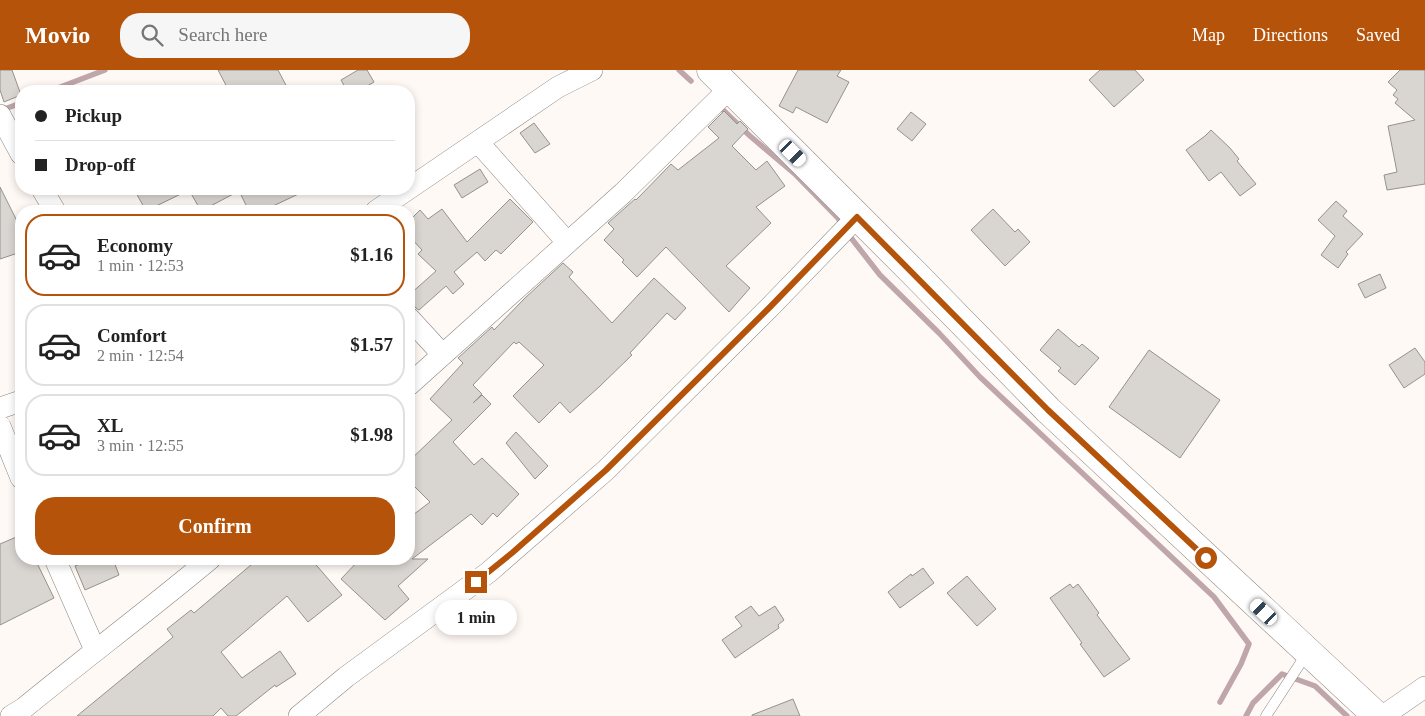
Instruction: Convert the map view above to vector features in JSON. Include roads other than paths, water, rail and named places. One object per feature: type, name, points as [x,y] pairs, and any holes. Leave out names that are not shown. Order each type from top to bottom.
[{"type":"main road","points":[[720,80],[1048,410],[1377,716]]},
{"type":"street","points":[[415,185],[558,87],[592,70]]},
{"type":"street","points":[[415,379],[623,193],[720,80]]},
{"type":"street","points":[[0,115],[15,143]]},
{"type":"street","points":[[478,142],[568,242]]},
{"type":"street","points":[[385,205],[400,195]]},
{"type":"street","points":[[299,716],[346,677],[490,572],[606,470],[771,306],[857,217]]},
{"type":"street","points":[[415,325],[442,354]]},
{"type":"street","points":[[0,408],[15,402]]},
{"type":"street","points":[[0,426],[15,463]]},
{"type":"street","points":[[58,565],[95,650]]},
{"type":"street","points":[[11,716],[24,708],[203,565]]},
{"type":"street","points":[[1383,716],[1425,687]]},
{"type":"lane","points":[[1266,716],[1307,652]]},
{"type":"waterway","points":[[66,85],[105,70]]},
{"type":"waterway","points":[[679,70],[691,81]]},
{"type":"waterway","points":[[2,110],[15,105]]},
{"type":"waterway","points":[[719,106],[750,136],[796,175],[838,218],[843,226]]},
{"type":"waterway","points":[[848,234],[880,275],[939,333],[980,377],[1214,597],[1249,644],[1241,664],[1220,702]]},
{"type":"waterway","points":[[1246,716],[1253,703],[1282,674],[1315,686],[1347,716]]}]
